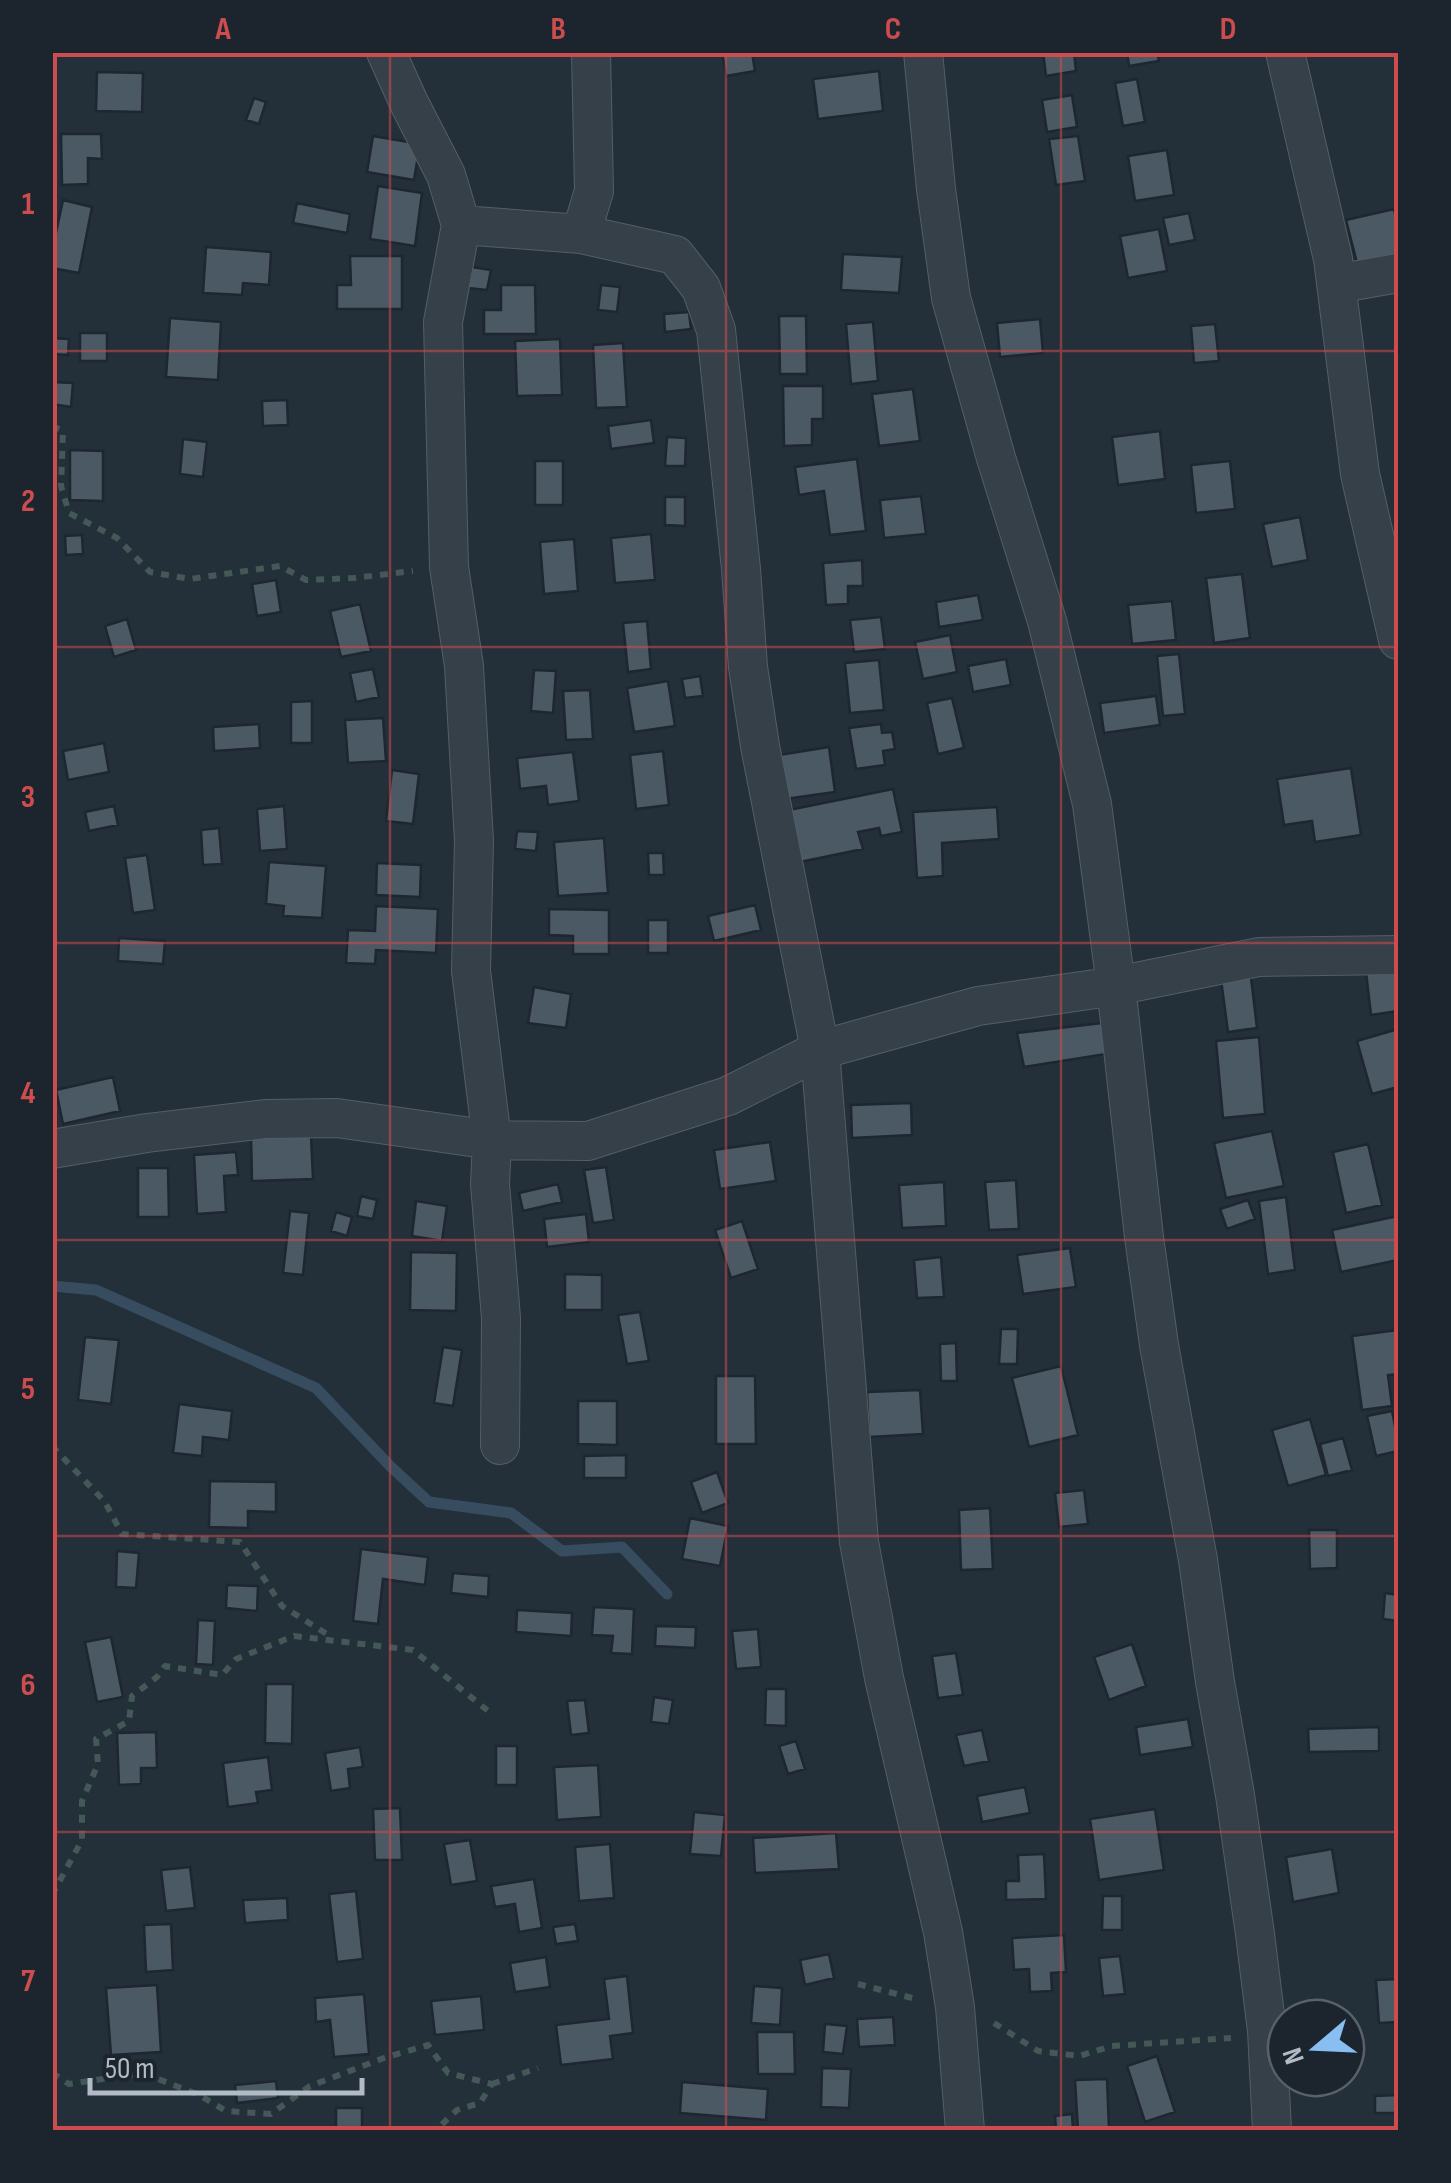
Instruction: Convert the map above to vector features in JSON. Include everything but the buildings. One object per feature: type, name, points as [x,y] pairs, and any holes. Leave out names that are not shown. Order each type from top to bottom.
[{"type":"street","points":[[386,52],[446,175],[461,225],[443,322],[449,566],[464,666],[474,841],[471,971],[492,1140],[490,1184],[501,1318],[500,1444]]},
{"type":"street","points":[[581,234],[594,191],[592,52]]},
{"type":"street","points":[[923,52],[951,298],[1048,621],[1092,804],[1158,1345],[1236,1794],[1266,2023]]},
{"type":"street","points":[[1285,52],[1333,259],[1360,474],[1398,640]]},
{"type":"street","points":[[461,225],[581,234],[674,255],[701,288],[716,330],[751,687],[820,1050],[860,1542],[884,1678],[943,1932],[955,2007],[965,2130]]},
{"type":"street","points":[[1336,284],[1398,272]]},
{"type":"street","points":[[52,1149],[147,1133],[284,1118],[338,1118],[492,1140],[588,1142],[728,1096],[820,1050],[978,1006],[1116,986],[1259,957],[1398,955]]},
{"type":"street","points":[[1270,2098],[1272,2130]]},
{"type":"path","points":[[52,426],[63,431],[61,486],[69,514],[116,538],[150,572],[190,579],[280,566],[306,580],[449,566]]},
{"type":"path","points":[[52,1446],[105,1502],[122,1534],[240,1542],[282,1606],[335,1639]]},
{"type":"path","points":[[52,1894],[82,1840],[82,1801],[98,1764],[96,1739],[129,1721],[132,1696],[158,1678],[165,1666],[222,1676],[236,1659],[294,1636],[413,1650],[493,1715]]},
{"type":"path","points":[[858,1984],[955,2007],[1000,2026],[1038,2051],[1078,2056],[1112,2046],[1226,2039],[1266,2031]]},
{"type":"path","points":[[52,2074],[69,2084],[143,2074],[199,2095],[226,2110],[271,2114],[310,2086],[428,2045],[448,2073],[492,2084],[538,2068]]},
{"type":"path","points":[[436,2130],[458,2110],[480,2103],[492,2084]]},
{"type":"waterway","points":[[52,1286],[96,1290],[316,1388],[429,1502],[511,1513],[562,1551],[622,1547],[667,1594]]}]
